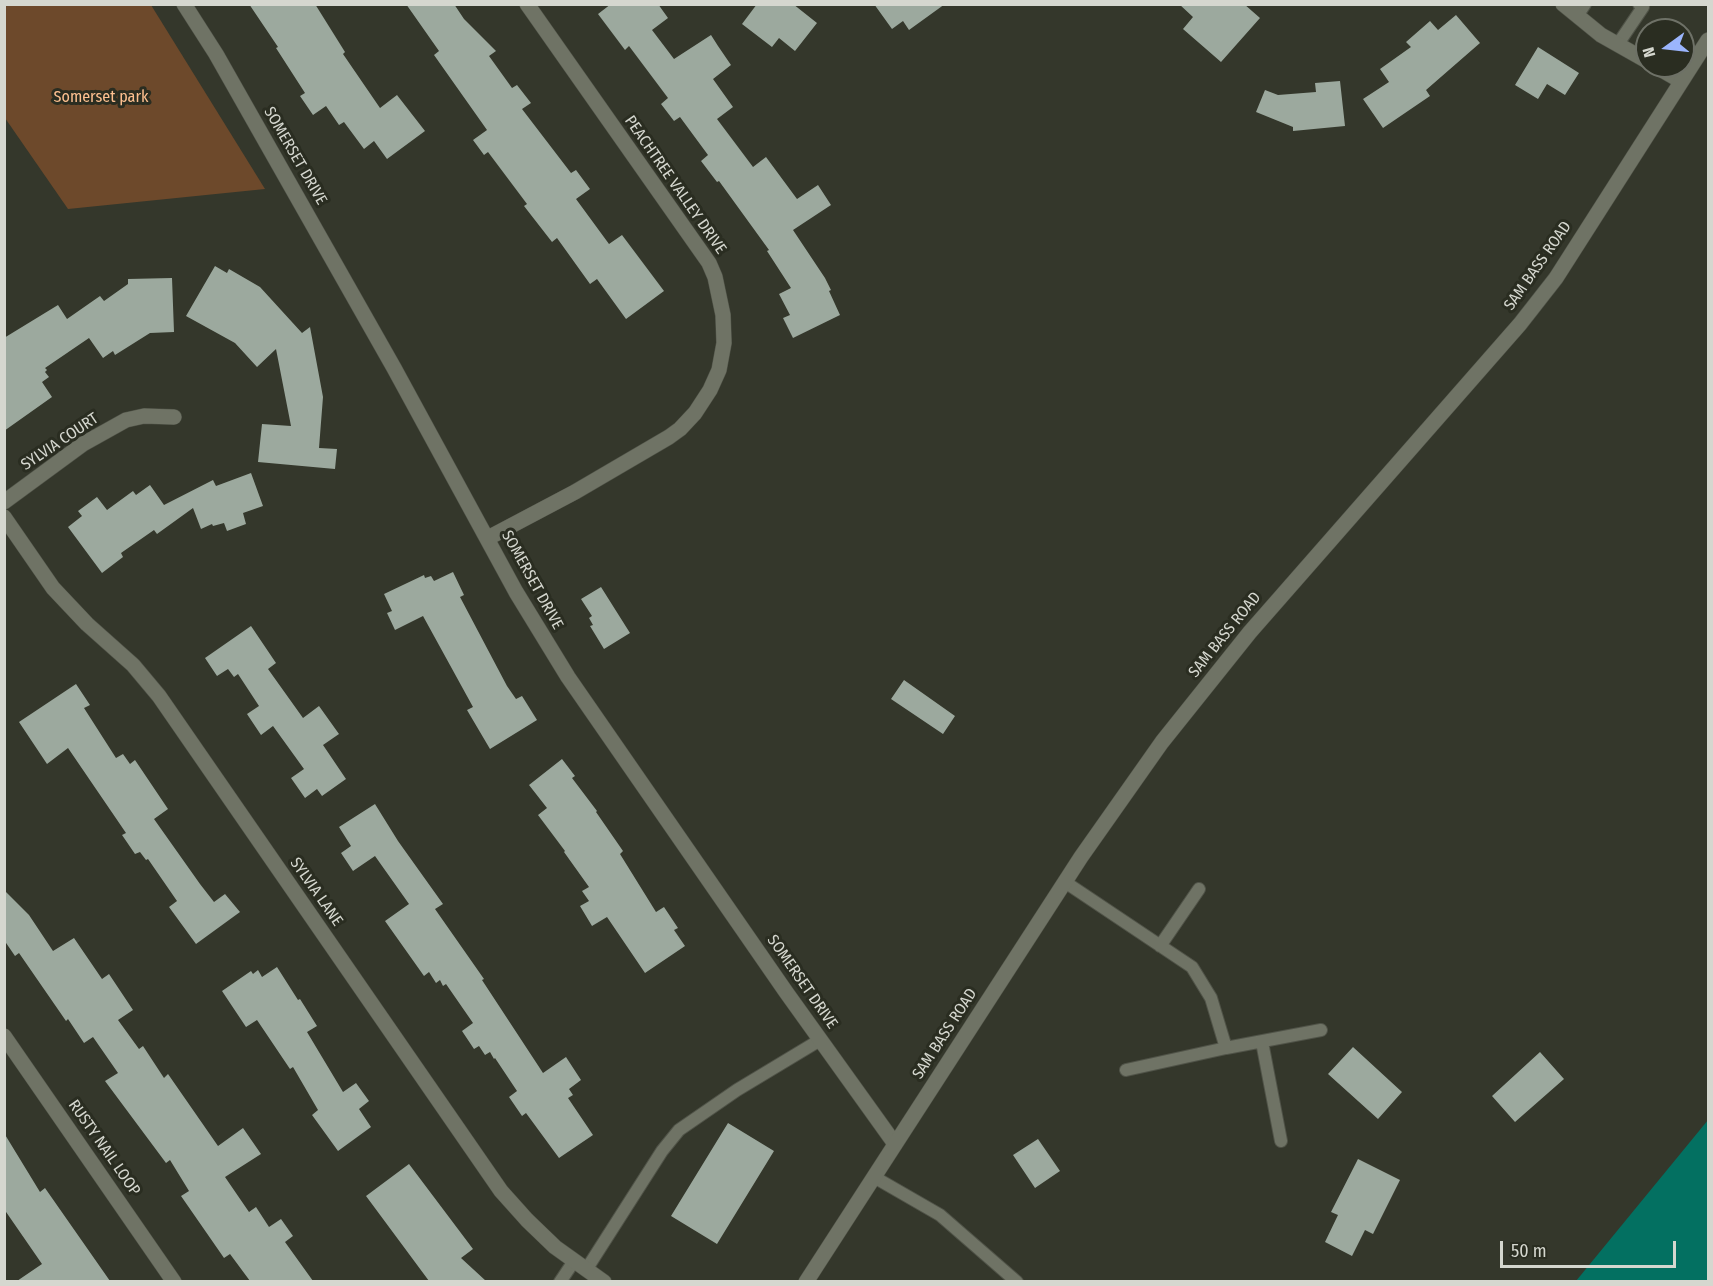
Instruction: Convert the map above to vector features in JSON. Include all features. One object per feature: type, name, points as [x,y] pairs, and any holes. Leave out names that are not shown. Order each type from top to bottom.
[{"type":"street","name":"SOMERSET DRIVE","points":[[184,4],[222,64],[394,368],[516,592],[568,677],[895,1144]]},
{"type":"street","name":"PEACHTREE VALLEY DRIVE","points":[[488,538],[575,492],[680,429],[695,413],[710,390],[719,370],[724,343],[723,315],[715,277],[709,263],[527,4]]},
{"type":"street","points":[[1563,4],[1581,10],[1601,35],[1635,55]]},
{"type":"street","name":"SAM BASS ROAD","points":[[806,1281],[1065,882],[1162,742],[1250,632],[1520,324],[1556,278],[1708,40]]},
{"type":"street","points":[[1676,78],[1681,81]]},
{"type":"street","name":"SYLVIA COURT","points":[[4,502],[83,444],[126,420],[144,416],[174,417]]},
{"type":"street","name":"SYLVIA LANE","points":[[4,517],[53,588],[87,624],[133,665],[159,696],[501,1191],[527,1220],[580,1266],[604,1281]]},
{"type":"street","name":"RUSTY NAIL LOOP","points":[[4,1036],[174,1281]]},
{"type":"lane","points":[[1618,44],[1643,8],[1639,4]]},
{"type":"lane","points":[[1065,882],[1192,967],[1211,998],[1226,1048]]},
{"type":"lane","points":[[1160,946],[1199,889]]},
{"type":"lane","points":[[1126,1070],[1321,1030]]},
{"type":"lane","points":[[560,1281],[580,1266],[679,1130],[737,1090],[820,1040]]},
{"type":"lane","points":[[1262,1042],[1281,1142]]},
{"type":"lane","points":[[874,1177],[940,1215],[1017,1281]]},
{"type":"green space","name":"Somerset park","points":[[4,5],[151,5],[265,189],[68,209],[5,118]]},
{"type":"water","points":[[1708,1120],[1708,1281],[1576,1281]]},
{"type":"building","points":[[249,4],[315,4],[345,52],[343,54],[380,108],[397,95],[425,131],[387,159],[374,141],[364,149],[344,122],[339,125],[326,106],[313,115],[300,96],[305,93]]},
{"type":"building","points":[[406,4],[454,4],[464,19],[496,51],[489,56],[512,88],[517,85],[531,103],[522,109],[571,173],[576,170],[590,189],[576,199],[609,244],[622,235],[664,291],[626,319],[597,279],[590,284],[557,238],[552,242],[524,206],[527,204],[488,152],[484,155],[473,140],[487,130],[434,55],[439,51]]},
{"type":"building","points":[[611,4],[658,4],[668,18],[652,30],[674,59],[711,35],[731,65],[713,79],[733,107],[717,119],[753,167],[766,157],[797,199],[818,185],[831,205],[793,230],[825,278],[840,315],[793,338],[783,318],[790,315],[779,294],[791,288],[767,251],[769,250],[719,181],[717,182],[701,161],[708,155],[680,117],[674,121],[661,104],[668,98],[629,46],[625,50],[598,14]]},
{"type":"building","points":[[757,4],[793,4],[817,23],[795,51],[779,38],[772,47],[742,24]]},
{"type":"building","points":[[874,4],[945,4],[909,30],[903,21],[892,29]]},
{"type":"building","points":[[1179,4],[1244,4],[1260,18],[1221,62],[1183,29],[1193,17]]},
{"type":"building","points":[[1456,15],[1480,43],[1426,90],[1430,96],[1383,128],[1363,99],[1389,82],[1380,69],[1411,47],[1406,42],[1430,21],[1438,30]]},
{"type":"building","points":[[1538,47],[1579,73],[1565,95],[1547,84],[1538,99],[1515,85]]},
{"type":"building","points":[[1340,81],[1345,126],[1293,131],[1293,127],[1256,112],[1265,90],[1278,95],[1316,92],[1315,83]]},
{"type":"building","points":[[215,266],[227,273],[229,269],[260,287],[302,333],[310,327],[323,397],[319,448],[337,449],[335,469],[258,462],[262,424],[291,426],[276,349],[257,367],[235,343],[186,316]]},
{"type":"building","points":[[172,278],[174,332],[150,333],[115,355],[113,351],[103,358],[89,338],[45,368],[49,377],[42,382],[52,397],[4,431],[4,338],[58,305],[67,319],[100,296],[104,301],[128,284],[128,279]]},
{"type":"building","points":[[251,473],[263,506],[243,513],[246,524],[227,531],[224,523],[213,526],[212,524],[201,529],[193,508],[157,534],[154,530],[121,553],[123,557],[102,573],[68,527],[82,516],[78,511],[97,497],[107,510],[133,491],[136,495],[150,485],[164,505],[213,480],[216,486]]},
{"type":"building","points":[[453,572],[464,595],[460,597],[507,686],[516,699],[522,696],[537,720],[490,749],[467,710],[473,707],[423,616],[395,630],[387,613],[392,611],[384,594],[424,575],[425,578],[431,576],[434,581]]},
{"type":"building","points":[[601,587],[630,633],[604,649],[590,626],[593,625],[589,618],[592,616],[581,599]]},
{"type":"building","points":[[251,626],[276,663],[268,669],[303,718],[319,706],[339,734],[323,745],[346,779],[322,796],[317,789],[305,798],[291,778],[304,769],[273,726],[261,735],[247,714],[259,706],[238,674],[234,677],[228,669],[217,676],[205,658]]},
{"type":"building","points":[[904,680],[955,716],[943,734],[891,699]]},
{"type":"building","points":[[76,684],[90,705],[84,708],[116,758],[123,754],[130,764],[135,760],[168,809],[154,819],[200,884],[214,902],[225,894],[240,912],[196,944],[169,907],[177,901],[148,859],[146,860],[140,852],[135,854],[122,835],[126,833],[68,748],[47,764],[19,722]]},
{"type":"building","points":[[562,759],[575,776],[572,778],[623,851],[620,854],[656,912],[664,907],[678,928],[674,930],[685,946],[645,973],[607,917],[592,926],[580,906],[589,901],[582,891],[589,887],[538,815],[547,808],[529,785]]},
{"type":"building","points":[[375,804],[443,904],[435,909],[484,979],[482,980],[543,1073],[566,1057],[581,1080],[569,1089],[573,1095],[568,1098],[593,1135],[559,1158],[526,1113],[522,1116],[509,1097],[517,1091],[495,1058],[490,1052],[485,1055],[479,1046],[474,1049],[462,1031],[473,1023],[446,984],[443,986],[440,980],[436,983],[429,972],[424,976],[385,921],[409,904],[375,856],[353,871],[341,853],[351,846],[339,827]]},
{"type":"building","points":[[4,890],[29,915],[53,951],[74,938],[102,979],[109,974],[133,1010],[118,1020],[139,1049],[143,1046],[164,1078],[168,1074],[218,1146],[243,1128],[261,1154],[225,1177],[249,1212],[256,1207],[269,1227],[281,1219],[293,1236],[285,1242],[313,1281],[250,1281],[230,1254],[224,1258],[181,1196],[189,1191],[170,1160],[166,1163],[105,1081],[118,1073],[93,1037],[84,1043],[19,953],[15,956],[4,940]]},
{"type":"building","points":[[277,967],[317,1026],[307,1032],[343,1092],[356,1083],[369,1101],[359,1109],[371,1127],[338,1151],[312,1115],[318,1110],[293,1067],[290,1069],[257,1020],[246,1027],[222,991],[251,971],[253,974],[258,970],[262,977]]},
{"type":"building","points":[[1353,1047],[1402,1092],[1378,1119],[1328,1074]]},
{"type":"building","points":[[1540,1052],[1564,1079],[1515,1122],[1492,1096]]},
{"type":"building","points":[[728,1123],[774,1151],[717,1244],[671,1216]]},
{"type":"building","points":[[4,1133],[40,1192],[45,1188],[110,1281],[17,1281],[42,1264],[4,1209]]},
{"type":"building","points":[[1038,1139],[1060,1171],[1035,1188],[1013,1155]]},
{"type":"building","points":[[1358,1159],[1400,1180],[1373,1234],[1365,1230],[1352,1256],[1325,1242],[1338,1215],[1331,1212]]},
{"type":"building","points":[[409,1164],[473,1249],[461,1258],[486,1281],[429,1281],[366,1196]]}]
